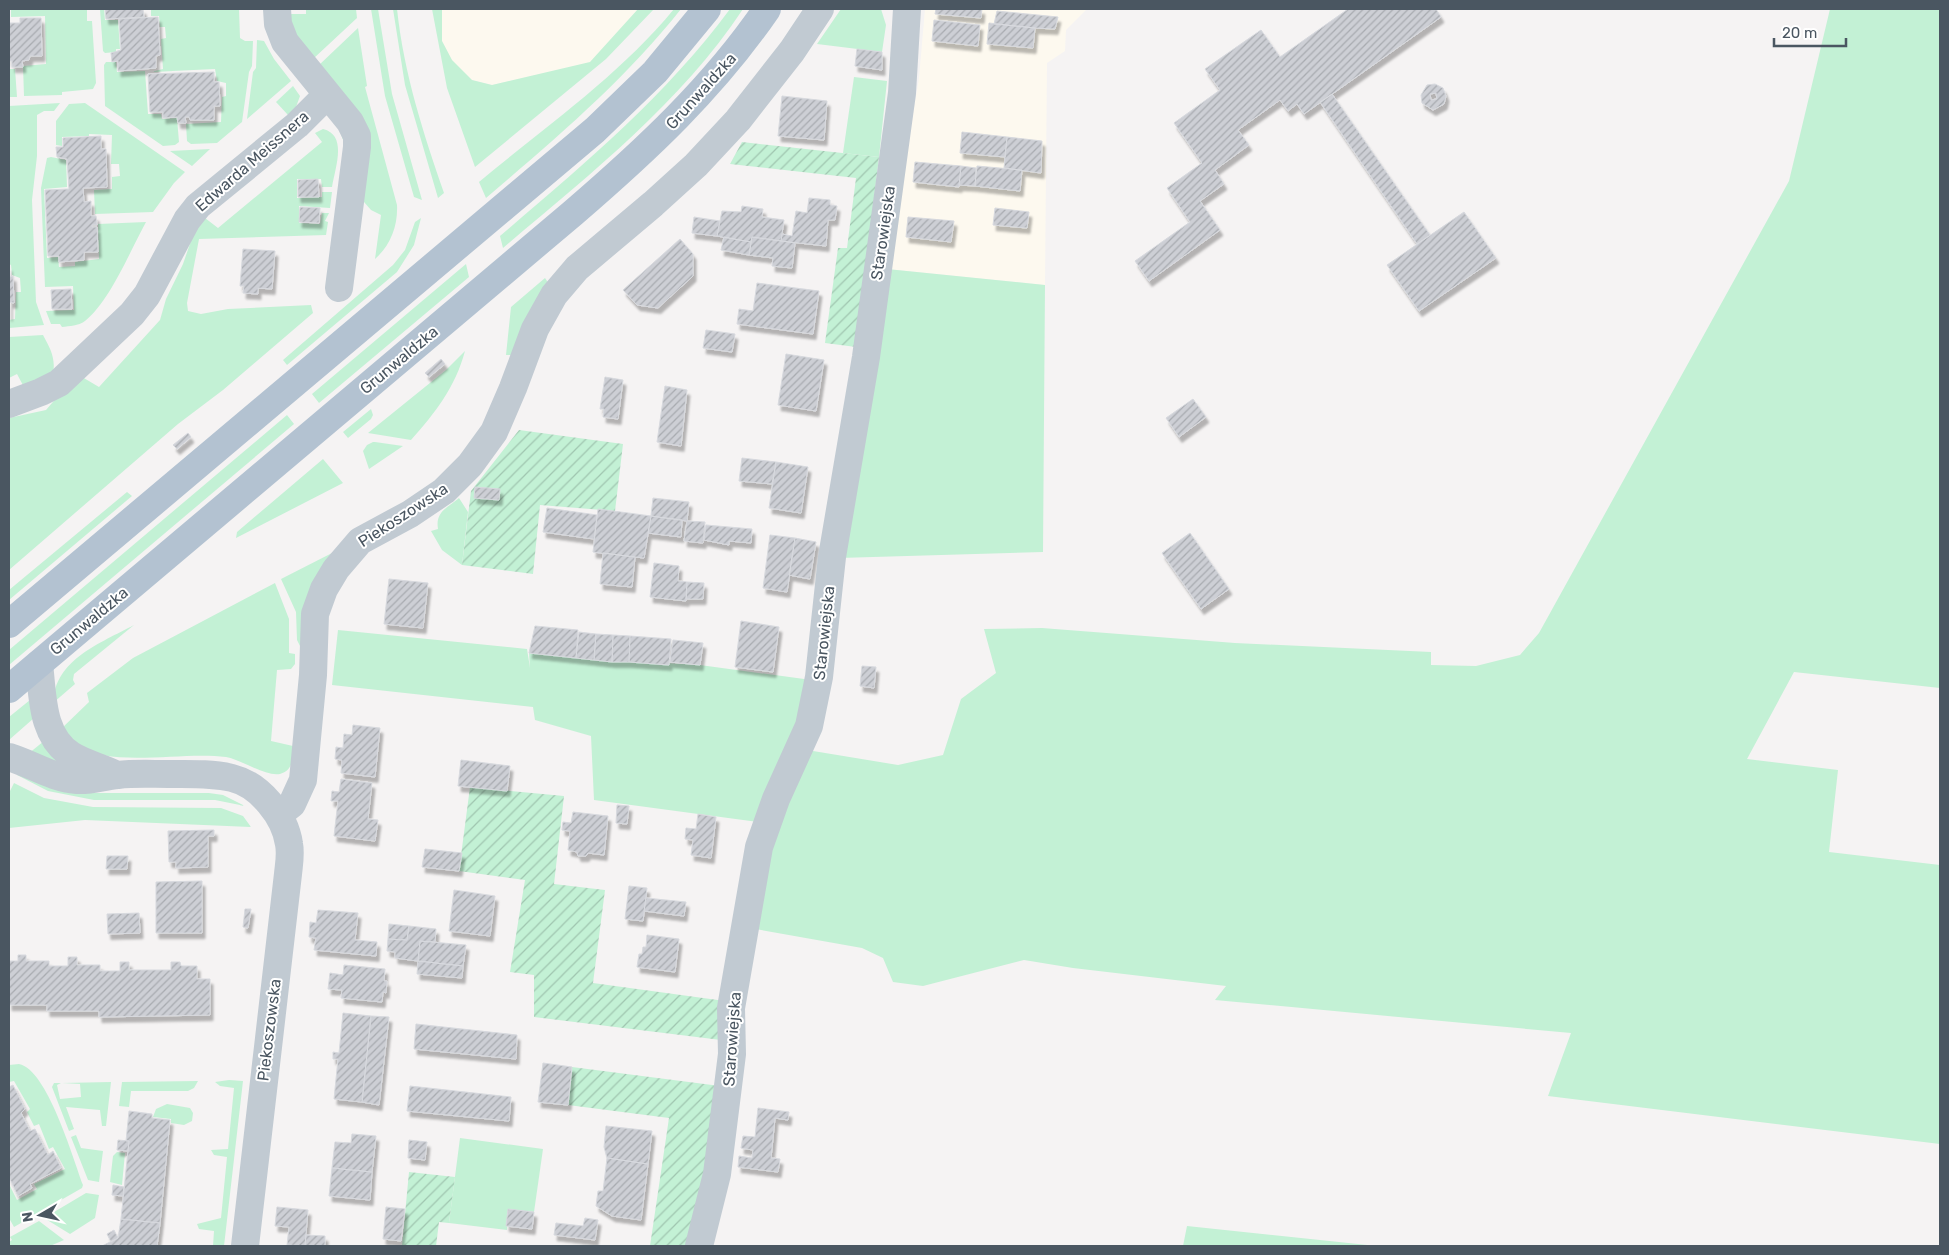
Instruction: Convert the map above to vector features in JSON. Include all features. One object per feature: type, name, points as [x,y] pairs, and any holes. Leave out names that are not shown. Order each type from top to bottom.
[{"type":"main road","points":[[9,624],[588,136],[655,72],[707,9]]},
{"type":"main road","name":"Grunwaldzka","points":[[9,689],[632,162],[697,98],[740,47],[766,9]]},
{"type":"street","points":[[277,9],[278,24],[285,42],[350,122],[357,136],[339,288]]},
{"type":"street","name":"Piekoszowska","points":[[278,815],[292,804],[303,780],[313,675],[315,614],[324,589],[346,554],[360,541],[410,514],[444,491],[470,465],[494,432],[535,329],[554,295],[577,268],[696,165],[738,120],[774,75],[820,9]]},
{"type":"street","name":"Starowiejska","points":[[699,1246],[717,1174],[732,1054],[731,1008],[762,832],[809,726],[820,677],[832,557],[866,357],[902,93],[907,9]]},
{"type":"street","name":"Edwarda Meissnera","points":[[9,404],[59,383],[120,326],[147,295],[187,220],[198,206],[297,125],[327,95]]},
{"type":"street","name":"Piekoszowska","points":[[39,664],[46,720],[53,738],[72,755],[117,775]]},
{"type":"street","name":"Piekoszowska","points":[[9,757],[54,776],[74,780],[90,780],[117,775],[191,774],[233,778],[255,789],[278,815],[287,836],[290,852],[289,866],[245,1246]]},
{"type":"shaded area","points":[[442,9],[640,9],[591,63],[492,85],[472,80],[452,61],[442,41]]},
{"type":"shaded area","points":[[925,9],[1087,9],[1066,30],[1065,51],[1047,63],[1045,285],[887,269],[919,78]]},
{"type":"green space","points":[[11,9],[87,9],[87,21],[92,21],[96,83],[93,89],[62,92],[62,95],[24,96],[23,66],[46,64],[45,16],[11,17]]},
{"type":"green space","points":[[100,9],[104,9],[105,20],[118,20],[120,49],[116,49],[116,52],[105,53],[103,51]]},
{"type":"green space","points":[[151,9],[239,9],[240,38],[245,41],[253,41],[252,66],[249,72],[242,122],[217,143],[191,144],[187,141],[186,124],[221,122],[222,97],[226,96],[226,83],[217,81],[215,69],[151,72],[163,69],[161,39],[166,38],[165,27],[160,27],[159,16],[151,16]]},
{"type":"green space","points":[[306,9],[356,9],[357,18],[313,59],[293,34],[290,14],[306,14]]},
{"type":"green space","points":[[371,9],[378,9],[392,94],[422,200],[414,197],[385,96]]},
{"type":"green space","points":[[393,9],[397,9],[409,80],[444,193],[438,198],[405,85]]},
{"type":"green space","points":[[432,9],[442,9],[442,41],[452,60],[472,80],[492,85],[590,62],[638,9],[654,9],[606,59],[475,167],[447,88]]},
{"type":"green space","points":[[674,9],[681,9],[636,61],[563,131],[486,198],[479,182],[606,78],[653,33]]},
{"type":"green space","points":[[730,9],[743,9],[718,44],[662,107],[632,137],[503,248],[500,236],[592,156],[650,101],[705,41]]},
{"type":"green space","points":[[841,9],[881,9],[886,25],[882,52],[817,44]]},
{"type":"green space","points":[[1830,9],[1940,9],[1940,688],[1794,672],[1747,759],[1838,770],[1829,852],[1940,865],[1940,1144],[1548,1096],[1571,1033],[1215,1000],[1226,986],[1073,968],[1024,960],[923,986],[893,982],[883,958],[862,948],[750,928],[758,822],[594,800],[591,736],[535,720],[533,707],[332,685],[338,630],[527,649],[530,668],[529,653],[576,658],[700,665],[826,682],[807,750],[898,765],[943,755],[961,699],[996,673],[984,629],[1042,628],[1235,643],[1431,652],[1431,665],[1476,666],[1520,655],[1539,633],[1789,181]]},
{"type":"green space","points":[[358,28],[367,86],[365,87],[397,205],[395,227],[389,241],[375,259],[381,215],[371,210],[364,202],[318,66]]},
{"type":"green space","points":[[257,40],[264,41],[274,59],[291,81],[247,119],[253,72],[256,68]]},
{"type":"green space","points":[[106,62],[116,62],[117,72],[145,71],[148,114],[161,114],[162,119],[177,118],[179,142],[175,145],[163,146],[105,106],[104,65]]},
{"type":"green space","points":[[9,69],[15,69],[17,97],[9,97]]},
{"type":"green space","points":[[854,77],[887,81],[879,157],[843,153]]},
{"type":"green space","points":[[293,86],[300,96],[296,107],[288,115],[276,102]]},
{"type":"green space","points":[[60,103],[54,111],[44,111],[37,115],[37,156],[32,200],[36,302],[44,325],[9,328],[9,320],[15,319],[16,292],[21,292],[20,278],[12,275],[11,265],[9,264],[9,106]]},
{"type":"green space","points":[[85,103],[185,172],[174,183],[153,212],[95,214],[94,190],[112,189],[112,177],[120,176],[119,164],[111,164],[112,135],[89,134],[89,136],[62,137],[62,146],[56,145],[56,121],[69,104]]},
{"type":"green space","points":[[323,129],[331,132],[338,145],[332,187],[322,187],[321,179],[297,179],[297,198],[322,197],[322,192],[332,192],[330,208],[299,206],[299,223],[320,224],[322,213],[329,213],[325,221],[328,222],[326,235],[199,239],[187,303],[188,311],[201,314],[228,309],[311,305],[313,313],[223,390],[178,424],[9,570],[9,418],[46,410],[77,374],[99,387],[160,320],[166,299],[183,264],[193,235],[205,218],[218,228],[322,142],[315,133]]},
{"type":"green space","points":[[742,142],[879,157],[856,347],[825,343],[838,248],[847,248],[856,178],[730,164]]},
{"type":"green space","points":[[210,149],[192,166],[170,151]]},
{"type":"green space","points":[[47,158],[66,160],[67,187],[44,189],[47,258],[58,257],[59,267],[75,266],[75,262],[99,259],[98,224],[146,222],[119,275],[103,301],[85,321],[74,326],[62,327],[60,324],[51,324],[46,311],[74,310],[73,286],[45,287],[41,188]]},
{"type":"green space","points":[[421,218],[414,245],[397,272],[287,365],[283,360],[393,265],[405,250],[415,222]]},
{"type":"green space","points":[[466,264],[469,277],[319,403],[312,394]]},
{"type":"green space","points":[[887,269],[1045,285],[1043,552],[839,558]]},
{"type":"green space","points":[[545,278],[549,284],[514,355],[506,355],[511,307]]},
{"type":"green space","points":[[43,335],[53,358],[53,374],[25,389],[17,374],[9,378],[9,337]]},
{"type":"green space","points":[[465,351],[450,388],[428,420],[411,440],[368,433],[446,370]]},
{"type":"green space","points":[[371,409],[373,415],[371,419],[348,438],[343,432]]},
{"type":"green space","points":[[287,415],[294,424],[9,665],[9,650]]},
{"type":"green space","points":[[519,430],[623,444],[615,511],[540,505],[533,574],[462,565],[471,491]]},
{"type":"green space","points":[[373,442],[403,446],[369,469],[363,451],[367,445]]},
{"type":"green space","points":[[323,459],[343,483],[236,538],[237,532]]},
{"type":"green space","points":[[127,492],[132,496],[9,600],[9,590]]},
{"type":"green space","points":[[459,498],[468,512],[462,565],[442,550],[431,531],[438,529],[440,514]]},
{"type":"green space","points":[[332,553],[300,646],[297,640],[296,612],[281,579]]},
{"type":"green space","points":[[275,583],[289,619],[289,653],[295,654],[295,664],[291,669],[277,670],[271,741],[293,746],[292,763],[285,772],[280,774],[268,773],[226,757],[128,758],[109,756],[91,753],[74,745],[70,740],[62,728],[89,702],[87,693],[133,658]]},
{"type":"green space","points":[[134,625],[74,674],[73,680],[75,684],[53,703],[56,688],[62,675],[71,664],[94,646]]},
{"type":"green space","points":[[30,700],[34,718],[9,740],[9,717]]},
{"type":"green space","points":[[44,741],[62,765],[28,754]]},
{"type":"green space","points":[[20,770],[67,789],[93,793],[209,793],[223,795],[245,806],[215,800],[94,800],[48,791],[17,775]]},
{"type":"green space","points":[[14,783],[44,798],[93,807],[221,808],[243,816],[251,827],[85,820],[9,828],[9,793]]},
{"type":"green space","points":[[470,787],[564,796],[554,884],[605,890],[593,983],[725,1001],[721,1040],[534,1017],[534,975],[510,972],[525,880],[459,871]]},
{"type":"green space","points":[[19,1064],[29,1070],[39,1081],[49,1097],[66,1136],[83,1185],[82,1188],[14,1227],[9,1218],[9,1184],[17,1200],[37,1189],[34,1184],[65,1169],[53,1147],[49,1149],[39,1124],[34,1126],[27,1112],[30,1109],[14,1081],[9,1082],[9,1065]]},
{"type":"green space","points":[[572,1067],[720,1086],[693,1246],[650,1246],[669,1118],[568,1105]]},
{"type":"green space","points":[[198,1081],[194,1088],[188,1091],[131,1091],[129,1107],[119,1106],[122,1082]]},
{"type":"green space","points":[[243,1081],[224,1246],[213,1246],[214,1231],[199,1229],[197,1224],[221,1218],[227,1157],[214,1155],[211,1150],[228,1149],[234,1088],[220,1086],[215,1082]]},
{"type":"green space","points":[[111,1082],[106,1126],[102,1126],[100,1110],[66,1107],[74,1129],[69,1131],[52,1087],[54,1083],[61,1083],[57,1085],[60,1099],[81,1097],[80,1084],[62,1083]]},
{"type":"green space","points":[[167,1104],[190,1108],[193,1113],[192,1121],[184,1125],[171,1123],[171,1119],[153,1117],[156,1109]]},
{"type":"green space","points":[[76,1135],[81,1148],[103,1151],[99,1182],[88,1180],[71,1137]]},
{"type":"green space","points":[[460,1138],[543,1149],[534,1212],[508,1209],[507,1230],[449,1223]]},
{"type":"green space","points":[[117,1152],[125,1153],[122,1185],[110,1182],[113,1156]]},
{"type":"green space","points":[[409,1172],[455,1177],[449,1223],[439,1222],[436,1246],[402,1246]]},
{"type":"green space","points":[[86,1193],[99,1195],[95,1218],[70,1234],[44,1218]]},
{"type":"green space","points":[[39,1221],[64,1240],[50,1246],[9,1246],[9,1242],[12,1240],[10,1237]]},
{"type":"green space","points":[[1187,1226],[1377,1246],[1183,1246]]},
{"type":"building","points":[[105,9],[143,9],[144,17],[106,19]]},
{"type":"building","points":[[936,9],[982,9],[981,18],[935,14]]},
{"type":"building","points":[[1348,9],[1436,9],[1441,17],[1304,114],[1297,104],[1288,111],[1280,100],[1238,130],[1249,145],[1215,170],[1224,184],[1200,201],[1220,230],[1149,281],[1135,261],[1190,222],[1167,188],[1202,163],[1174,123],[1220,90],[1205,69],[1261,30],[1280,57]]},
{"type":"building","points":[[997,11],[1058,17],[1055,29],[994,24]]},
{"type":"building","points":[[158,17],[160,55],[156,56],[156,68],[118,71],[118,61],[112,62],[111,53],[121,50],[119,19]]},
{"type":"building","points":[[20,18],[41,18],[42,56],[30,56],[29,60],[22,61],[23,67],[12,67],[12,61],[9,61],[9,23],[20,23]]},
{"type":"building","points":[[934,20],[980,25],[978,46],[932,41]]},
{"type":"building","points":[[989,23],[1035,28],[1033,48],[987,44]]},
{"type":"building","points":[[857,49],[882,52],[882,70],[855,66]]},
{"type":"building","points":[[214,72],[214,82],[219,82],[220,106],[214,106],[214,120],[190,120],[189,117],[185,117],[186,123],[178,123],[177,117],[163,118],[163,112],[150,112],[148,74]]},
{"type":"building","points":[[1435,84],[1443,88],[1446,96],[1444,104],[1433,110],[1422,103],[1421,95],[1427,85]],"holes":[[[1436,93],[1437,99],[1431,100],[1430,94]]]},
{"type":"building","points":[[1332,94],[1430,235],[1417,244],[1320,102]]},
{"type":"building","points":[[782,96],[827,101],[824,140],[778,136]]},
{"type":"building","points":[[962,132],[1007,137],[1005,157],[960,153]]},
{"type":"building","points":[[101,136],[101,149],[106,149],[107,187],[83,188],[84,202],[91,201],[91,216],[96,216],[97,225],[92,225],[92,227],[97,227],[98,252],[84,252],[84,260],[59,262],[59,256],[48,256],[45,190],[69,189],[67,159],[57,157],[56,147],[63,147],[63,138]]},
{"type":"building","points":[[1007,137],[1042,141],[1041,173],[1004,168]]},
{"type":"building","points":[[915,162],[961,166],[959,187],[913,182]]},
{"type":"building","points":[[961,166],[976,168],[975,186],[959,185]]},
{"type":"building","points":[[977,166],[1022,170],[1020,191],[975,186]]},
{"type":"building","points":[[318,179],[319,197],[298,197],[298,180]]},
{"type":"building","points":[[809,198],[830,200],[830,205],[837,206],[835,220],[828,220],[826,246],[781,241],[782,234],[792,236],[796,211],[807,213]]},
{"type":"building","points":[[742,206],[763,209],[762,217],[784,220],[781,241],[752,237],[751,242],[717,236],[722,211],[741,212]]},
{"type":"building","points":[[300,207],[320,208],[319,223],[299,222]]},
{"type":"building","points":[[995,208],[1029,212],[1027,228],[993,225]]},
{"type":"building","points":[[1464,212],[1496,258],[1419,311],[1387,265]]},
{"type":"building","points":[[694,217],[720,221],[717,236],[692,233]]},
{"type":"building","points":[[908,217],[954,221],[951,242],[906,237]]},
{"type":"building","points":[[724,237],[751,242],[749,255],[721,250]]},
{"type":"building","points":[[752,237],[795,243],[792,268],[772,266],[773,258],[749,255]]},
{"type":"building","points":[[680,239],[693,254],[693,276],[658,308],[637,305],[623,290]]},
{"type":"building","points":[[243,249],[275,251],[272,289],[258,288],[258,294],[243,293],[244,286],[240,286]]},
{"type":"building","points":[[9,266],[10,277],[13,276],[14,303],[9,302]]},
{"type":"building","points":[[757,283],[819,291],[813,334],[737,324],[739,309],[753,311]]},
{"type":"building","points":[[71,289],[72,309],[52,309],[51,290]]},
{"type":"building","points":[[706,330],[735,334],[732,352],[703,348]]},
{"type":"building","points":[[786,354],[824,360],[816,411],[778,405]]},
{"type":"building","points":[[441,359],[445,364],[429,377],[425,373]]},
{"type":"building","points":[[605,377],[623,380],[618,419],[603,417],[604,409],[600,409]]},
{"type":"building","points":[[665,386],[687,390],[681,446],[657,442]]},
{"type":"building","points":[[1193,399],[1206,417],[1179,437],[1166,418]]},
{"type":"building","points":[[188,433],[191,437],[177,449],[173,445]]},
{"type":"building","points":[[742,458],[776,462],[772,484],[739,481]]},
{"type":"building","points":[[776,462],[808,467],[801,513],[769,508]]},
{"type":"building","points":[[475,487],[500,489],[499,500],[474,498]]},
{"type":"building","points":[[653,498],[689,502],[687,521],[651,516]]},
{"type":"building","points":[[547,508],[597,515],[594,539],[543,532]]},
{"type":"building","points":[[598,509],[651,516],[644,558],[593,552]]},
{"type":"building","points":[[651,516],[682,520],[681,537],[648,533]]},
{"type":"building","points":[[687,521],[705,522],[703,543],[684,541]]},
{"type":"building","points":[[706,525],[752,529],[751,543],[729,541],[729,545],[704,540]]},
{"type":"building","points":[[1190,533],[1229,589],[1201,609],[1162,553]]},
{"type":"building","points":[[770,535],[795,538],[787,592],[763,588]]},
{"type":"building","points":[[795,538],[816,542],[810,579],[789,575]]},
{"type":"building","points":[[603,553],[635,557],[632,587],[600,584]]},
{"type":"building","points":[[654,563],[679,566],[678,581],[687,582],[686,601],[650,597]]},
{"type":"building","points":[[389,579],[428,583],[423,628],[384,624]]},
{"type":"building","points":[[687,582],[704,583],[703,599],[686,599]]},
{"type":"building","points":[[741,621],[779,627],[773,672],[735,667]]},
{"type":"building","points":[[535,626],[578,630],[576,658],[529,653]]},
{"type":"building","points":[[579,632],[596,634],[594,660],[576,658]]},
{"type":"building","points":[[596,634],[613,635],[612,662],[594,660]]},
{"type":"building","points":[[613,635],[630,636],[629,662],[612,662]]},
{"type":"building","points":[[630,636],[671,639],[669,665],[629,662]]},
{"type":"building","points":[[673,640],[703,643],[700,665],[670,662]]},
{"type":"building","points":[[862,666],[876,667],[874,688],[860,686]]},
{"type":"building","points":[[353,725],[380,728],[375,777],[341,773],[342,760],[335,759],[336,747],[343,748],[344,734],[352,735]]},
{"type":"building","points":[[461,760],[510,766],[507,791],[458,786]]},
{"type":"building","points":[[341,779],[372,783],[368,819],[378,820],[375,841],[334,836],[338,801],[331,801],[332,791],[339,792]]},
{"type":"building","points":[[617,805],[629,806],[627,824],[616,823]]},
{"type":"building","points":[[573,812],[608,816],[604,855],[588,853],[586,856],[578,856],[577,852],[568,850],[570,831],[562,830],[563,822],[571,823]]},
{"type":"building","points":[[698,814],[716,817],[711,858],[691,855],[693,840],[685,839],[686,828],[696,829]]},
{"type":"building","points":[[214,830],[214,836],[208,836],[208,867],[176,868],[176,862],[169,862],[168,831]]},
{"type":"building","points":[[425,849],[462,853],[459,871],[422,867]]},
{"type":"building","points":[[107,856],[128,856],[127,869],[106,869]]},
{"type":"building","points":[[202,881],[202,933],[156,933],[156,882]]},
{"type":"building","points":[[629,886],[647,888],[643,921],[625,919]]},
{"type":"building","points":[[454,890],[495,896],[490,936],[449,931]]},
{"type":"building","points":[[646,898],[686,902],[684,916],[644,911]]},
{"type":"building","points":[[245,909],[251,909],[248,928],[243,927]]},
{"type":"building","points":[[318,910],[358,913],[355,940],[377,942],[376,956],[314,950],[316,938],[309,937],[310,922],[316,923]]},
{"type":"building","points":[[139,913],[140,933],[108,934],[107,914]]},
{"type":"building","points":[[389,924],[409,926],[407,940],[388,939]]},
{"type":"building","points":[[409,926],[436,929],[435,942],[420,941],[418,961],[395,958],[395,952],[387,951],[388,939],[407,940]]},
{"type":"building","points":[[647,935],[679,939],[675,972],[637,967],[639,954],[642,954],[643,947],[646,947]]},
{"type":"building","points":[[420,941],[466,945],[463,966],[418,961]]},
{"type":"building","points":[[18,955],[26,955],[26,961],[49,961],[49,966],[68,966],[68,957],[77,957],[77,965],[100,965],[100,971],[120,971],[120,962],[129,962],[129,970],[171,970],[171,962],[180,962],[181,966],[197,966],[197,979],[210,979],[210,1015],[99,1017],[99,1011],[47,1011],[47,1005],[9,1005],[9,961],[18,961]]},
{"type":"building","points":[[418,961],[463,966],[462,978],[417,974]]},
{"type":"building","points":[[344,965],[385,969],[386,993],[383,992],[382,1002],[341,998],[342,990],[328,989],[330,973],[343,975]]},
{"type":"building","points":[[343,1013],[371,1016],[362,1102],[334,1099],[338,1059],[333,1059],[333,1052],[339,1053]]},
{"type":"building","points":[[371,1016],[389,1017],[379,1105],[362,1102]]},
{"type":"building","points":[[416,1024],[517,1035],[516,1059],[414,1049]]},
{"type":"building","points":[[543,1063],[572,1067],[568,1105],[538,1102]]},
{"type":"building","points":[[13,1085],[25,1109],[21,1113],[30,1131],[35,1129],[48,1155],[53,1151],[61,1168],[30,1184],[32,1188],[18,1196],[9,1177],[9,1087]]},
{"type":"building","points":[[410,1086],[511,1097],[509,1121],[407,1111]]},
{"type":"building","points":[[758,1108],[789,1112],[788,1120],[775,1118],[771,1158],[780,1159],[778,1172],[738,1167],[739,1156],[752,1158],[753,1150],[741,1148],[743,1136],[755,1137]]},
{"type":"building","points":[[129,1111],[152,1114],[152,1118],[170,1120],[160,1223],[121,1219],[129,1141],[126,1141]]},
{"type":"building","points":[[606,1126],[652,1131],[648,1164],[607,1158],[604,1147]]},
{"type":"building","points":[[352,1134],[376,1136],[372,1172],[332,1168],[335,1142],[351,1143]]},
{"type":"building","points":[[118,1140],[129,1141],[128,1151],[117,1150]]},
{"type":"building","points":[[409,1140],[427,1142],[425,1160],[408,1158]]},
{"type":"building","points":[[607,1158],[648,1164],[641,1220],[612,1216],[596,1206],[598,1191],[603,1191]]},
{"type":"building","points":[[332,1168],[372,1172],[370,1200],[329,1196]]},
{"type":"building","points":[[113,1185],[124,1187],[123,1196],[112,1195]]},
{"type":"building","points":[[277,1207],[308,1210],[305,1246],[287,1245],[289,1227],[275,1226]]},
{"type":"building","points":[[386,1207],[405,1209],[401,1241],[383,1239]]},
{"type":"building","points":[[508,1209],[534,1212],[532,1229],[506,1226]]},
{"type":"building","points":[[585,1218],[598,1220],[595,1240],[554,1235],[556,1223],[583,1226]]},
{"type":"building","points":[[121,1219],[160,1223],[157,1246],[102,1246],[118,1238]]},
{"type":"building","points":[[114,1230],[118,1238],[111,1242],[107,1234]]},
{"type":"building","points":[[306,1235],[325,1236],[325,1246],[305,1246]]}]
